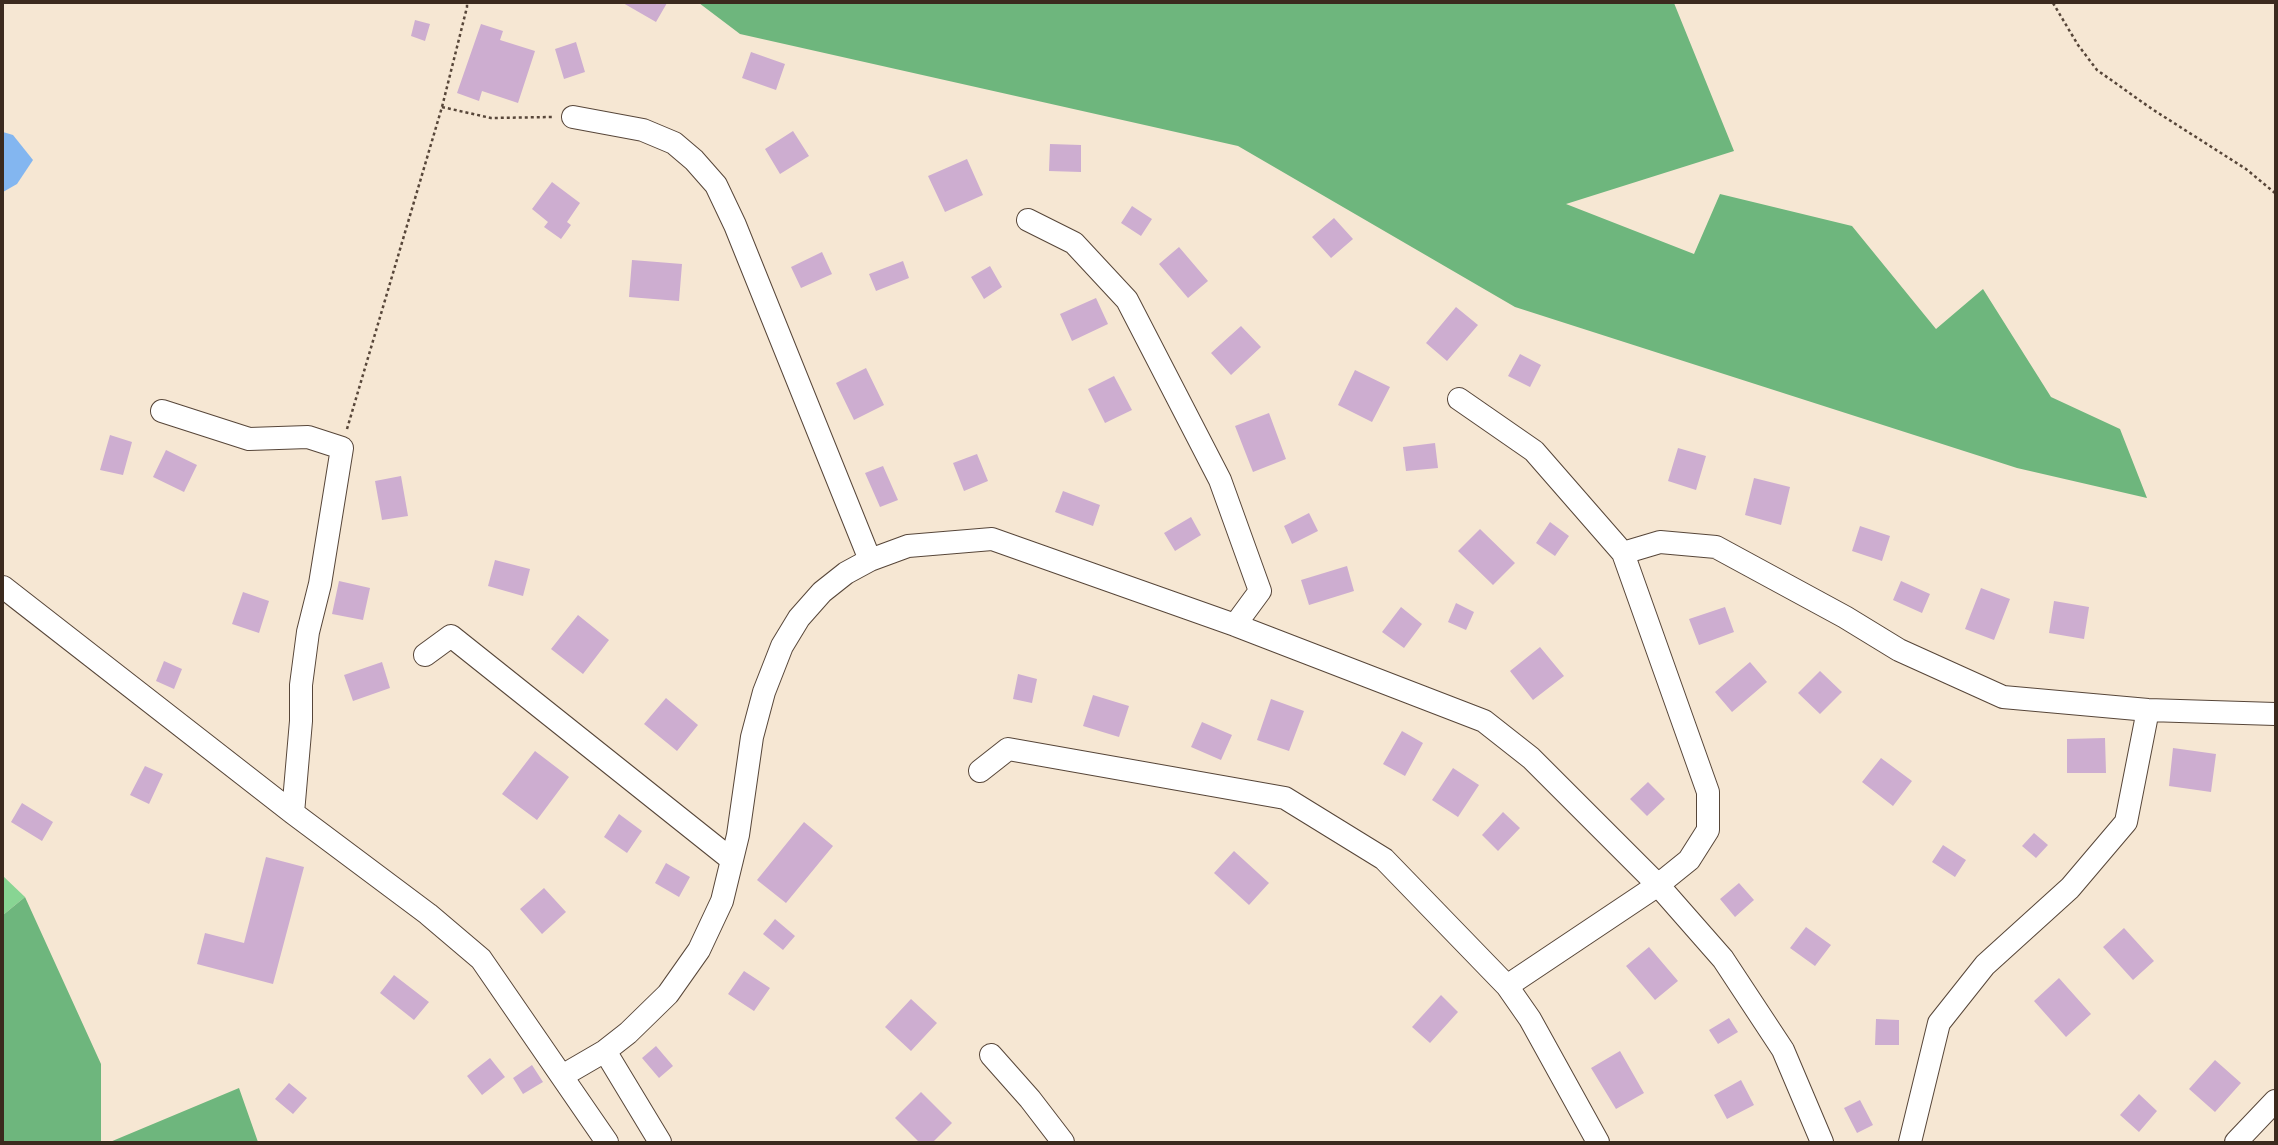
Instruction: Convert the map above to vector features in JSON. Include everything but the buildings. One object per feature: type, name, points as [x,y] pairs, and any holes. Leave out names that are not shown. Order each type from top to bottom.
[{"type":"street","points":[[573,117],[643,130],[674,143],[694,160],[716,185],[735,225],[870,560]]},
{"type":"street","points":[[1028,220],[1074,243],[1127,300],[1220,480],[1260,591],[1235,625]]},
{"type":"street","points":[[1458,399],[1534,452],[1623,553],[1708,792],[1708,830],[1689,860],[1658,885],[1507,986]]},
{"type":"street","points":[[162,411],[249,439],[308,437],[342,448],[320,584],[308,632],[301,685],[301,721],[293,813]]},
{"type":"street","points":[[562,1076],[605,1051],[628,1033],[668,994],[699,950],[722,900],[738,835],[752,737],[764,692],[782,646],[799,618],[822,592],[846,573],[870,560],[908,546],[992,539],[1235,625],[1484,721],[1531,758],[1658,885],[1723,959],[1783,1050],[1822,1142]]},
{"type":"street","points":[[1623,553],[1660,542],[1716,547],[1845,617],[1899,650],[2003,697],[2148,710],[2275,714]]},
{"type":"street","points":[[3,587],[293,813],[428,914],[481,959],[607,1142]]},
{"type":"street","points":[[425,655],[451,636],[732,860]]},
{"type":"street","points":[[1910,1142],[1939,1023],[1985,965],[2070,888],[2126,822],[2148,710]]},
{"type":"street","points":[[980,771],[1008,749],[1285,798],[1384,859],[1507,986],[1530,1019],[1598,1142]]},
{"type":"street","points":[[605,1051],[660,1142]]},
{"type":"street","points":[[990,1055],[1030,1098],[1063,1142]]},
{"type":"street","points":[[2236,1142],[2275,1101]]},
{"type":"path","points":[[342,448],[442,107],[467,3]]},
{"type":"path","points":[[2053,3],[2078,45],[2097,70],[2152,109],[2246,169],[2275,193]]},
{"type":"path","points":[[442,107],[490,118],[573,117]]},
{"type":"green space","points":[[699,3],[1674,3],[1734,151],[1566,204],[1694,254],[1720,194],[1852,226],[1936,329],[1983,289],[2051,397],[2120,429],[2147,498],[2017,468],[1515,307],[1238,146],[740,34]]},
{"type":"green space","points":[[3,876],[25,897],[3,915]]},
{"type":"green space","points":[[25,897],[101,1064],[101,1142],[3,1142],[3,915]]},
{"type":"green space","points":[[239,1088],[258,1142],[110,1142]]},
{"type":"water","points":[[3,132],[13,135],[33,160],[17,184],[3,192]]}]
